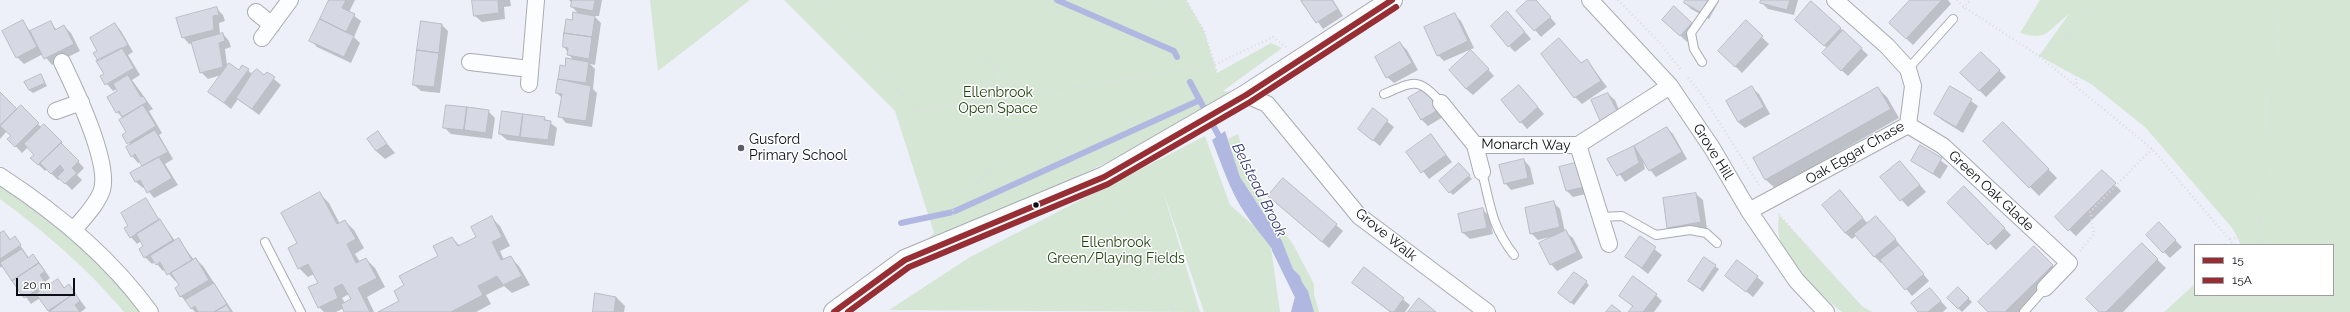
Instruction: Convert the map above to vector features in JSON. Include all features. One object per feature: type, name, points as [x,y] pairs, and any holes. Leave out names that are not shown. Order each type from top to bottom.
[{"type":"street","points":[[262,38],[290,0]]},
{"type":"street","points":[[470,62],[530,77],[536,0]]},
{"type":"street","points":[[834,312],[905,260],[1104,177],[1246,95],[1392,0]]},
{"type":"street","name":"Grove Hill","points":[[1590,0],[1670,86],[1712,148],[1749,211],[1796,280],[1826,312]]},
{"type":"street","points":[[1835,0],[1887,46],[1908,69]]},
{"type":"street","points":[[256,12],[272,25]]},
{"type":"street","points":[[62,62],[81,102],[98,154],[103,183],[96,202],[74,230]]},
{"type":"street","name":"Oak Eggar Chase","points":[[1749,211],[1769,202],[1908,125],[1912,86],[1908,69]]},
{"type":"street","name":"Monarch Way","points":[[1441,103],[1475,145],[1578,145],[1670,86]]},
{"type":"street","name":"Grove Walk","points":[[1246,95],[1267,104],[1359,216],[1487,312]]},
{"type":"street","points":[[56,111],[81,102]]},
{"type":"street","name":"Green Oak Glade","points":[[1908,125],[1943,146],[2069,263]]},
{"type":"street","points":[[1475,145],[1482,172]]},
{"type":"street","name":"Monarch Way","points":[[1578,145],[1609,244]]},
{"type":"street","points":[[0,176],[33,198],[74,230],[106,262],[150,312]]},
{"type":"street","points":[[2045,288],[2069,263]]},
{"type":"lane","points":[[1702,62],[1694,49],[1691,33],[1714,0]]},
{"type":"lane","points":[[1908,69],[1953,20]]},
{"type":"lane","points":[[1384,94],[1413,82],[1422,84],[1430,89],[1441,103]]},
{"type":"lane","points":[[1482,172],[1494,225],[1501,238],[1514,255]]},
{"type":"lane","points":[[1600,217],[1622,216],[1656,235],[1690,230],[1706,233],[1717,243]]},
{"type":"lane","points":[[265,242],[300,312]]},
{"type":"lane","points":[[2024,312],[2045,288]]},
{"type":"path","points":[[822,0],[916,112],[1214,65],[1273,37],[1302,59]]},
{"type":"path","points":[[1158,0],[1162,2],[1166,0]]},
{"type":"path","points":[[1186,0],[1204,31],[1223,92],[1246,95]]},
{"type":"path","points":[[1618,0],[1660,43],[1702,95],[1769,202],[1861,312]]},
{"type":"path","points":[[1957,0],[1964,7],[2039,56],[2152,149],[2233,244]]},
{"type":"path","points":[[2039,56],[2072,31],[2098,0]]},
{"type":"path","points":[[2258,244],[2270,123],[2275,0]]},
{"type":"path","points":[[2072,31],[2077,87]]},
{"type":"path","points":[[978,53],[1027,94]]},
{"type":"path","points":[[953,217],[953,201],[1003,161],[991,100],[994,66]]},
{"type":"path","points":[[2069,263],[2094,234],[2090,212],[2152,149]]},
{"type":"path","points":[[1104,177],[1174,312]]},
{"type":"path","points":[[2230,239],[2242,238],[2252,231],[2260,218]]},
{"type":"path","points":[[2277,296],[2294,312]]},
{"type":"green space","points":[[650,0],[750,0],[658,71]]},
{"type":"green space","name":"Ellenbrook Open Space","points":[[784,0],[1186,0],[1204,31],[1217,73],[1271,43],[1282,48],[1223,91],[1246,95],[905,260],[934,233],[895,111]]},
{"type":"green space","points":[[2040,0],[2350,0],[2350,312],[2164,312],[2194,285],[2194,296],[2334,296],[2334,244],[2240,244],[2233,229],[2145,127],[2091,84],[2039,56],[2069,14],[2043,35],[2037,36],[2020,33]]},
{"type":"green space","points":[[1238,134],[1247,165],[1262,201],[1294,246],[1314,284],[1314,294],[1319,312],[1314,312],[1308,291],[1300,276],[1293,269],[1282,241],[1240,177],[1228,139]]},
{"type":"green space","name":"Ellenbrook Green/Playing Fields","points":[[1205,136],[1230,205],[1270,240],[1280,312],[1204,312],[1162,188],[1200,312],[889,310],[970,257]]},
{"type":"green space","points":[[0,176],[33,198],[150,312],[124,312],[81,266],[0,199]]},
{"type":"green space","points":[[1779,215],[1862,306],[1872,312],[1842,312],[1825,298],[1800,270],[1781,242],[1778,232]]},
{"type":"water","points":[[1225,131],[1240,177],[1282,241],[1293,269],[1300,276],[1308,291],[1314,312],[1297,312],[1296,295],[1284,266],[1245,214],[1233,193],[1212,140]]},
{"type":"building","points":[[329,0],[346,0],[342,8],[355,14],[346,32],[320,19]]},
{"type":"building","points":[[472,0],[505,0],[498,1],[499,13],[474,16]]},
{"type":"building","points":[[572,0],[595,0],[593,11],[571,7]]},
{"type":"building","points":[[1332,0],[1338,9],[1316,23],[1301,1]]},
{"type":"building","points":[[1528,0],[1536,0],[1551,17],[1534,31],[1516,11]]},
{"type":"building","points":[[1685,0],[1709,0],[1702,13],[1684,3]]},
{"type":"building","points":[[1761,0],[1790,0],[1787,10],[1760,3]]},
{"type":"building","points":[[1910,0],[1942,0],[1906,39],[1889,23]]},
{"type":"building","points":[[1811,1],[1841,28],[1824,46],[1795,20]]},
{"type":"building","points":[[1674,6],[1692,23],[1680,36],[1662,20]]},
{"type":"building","points":[[217,7],[219,15],[213,16],[214,30],[182,38],[176,18]]},
{"type":"building","points":[[1507,11],[1525,32],[1508,47],[1491,26]]},
{"type":"building","points":[[573,12],[595,16],[592,37],[564,33],[566,19],[572,20]]},
{"type":"building","points":[[1455,13],[1468,41],[1437,56],[1424,27]]},
{"type":"building","points":[[320,19],[354,36],[344,57],[309,41]]},
{"type":"building","points":[[23,20],[37,47],[16,58],[2,31]]},
{"type":"building","points":[[1746,20],[1763,36],[1735,67],[1718,51]]},
{"type":"building","points":[[51,21],[55,30],[64,25],[74,44],[44,59],[30,31]]},
{"type":"building","points":[[421,21],[442,24],[439,53],[417,50]]},
{"type":"building","points":[[115,23],[128,45],[98,61],[93,53],[97,51],[90,38]]},
{"type":"building","points":[[1843,30],[1862,48],[1841,71],[1822,53]]},
{"type":"building","points":[[223,33],[225,41],[219,43],[223,67],[200,73],[191,42]]},
{"type":"building","points":[[564,33],[592,37],[589,59],[567,55],[568,48],[563,47]]},
{"type":"building","points":[[1559,38],[1581,63],[1587,59],[1601,81],[1574,98],[1541,54]]},
{"type":"building","points":[[1400,42],[1412,63],[1386,78],[1375,57]]},
{"type":"building","points":[[122,48],[134,68],[105,85],[100,76],[104,74],[96,61]]},
{"type":"building","points":[[417,50],[439,53],[434,87],[413,85]]},
{"type":"building","points":[[1471,50],[1489,69],[1466,89],[1449,70]]},
{"type":"building","points":[[1981,52],[2000,70],[1979,91],[1960,73]]},
{"type":"building","points":[[566,58],[589,62],[586,83],[558,79],[560,65],[565,66]]},
{"type":"building","points":[[229,63],[239,70],[242,65],[249,69],[224,103],[208,92]]},
{"type":"building","points":[[257,69],[264,75],[267,72],[275,77],[252,109],[236,98],[252,73]]},
{"type":"building","points":[[41,74],[45,83],[29,90],[24,82]]},
{"type":"building","points":[[128,75],[141,97],[143,96],[147,102],[122,117],[119,111],[116,113],[107,97],[117,91],[113,84]]},
{"type":"building","points":[[558,79],[591,86],[586,121],[558,117],[562,94],[556,93]]},
{"type":"building","points":[[1519,85],[1538,107],[1520,123],[1501,100]]},
{"type":"building","points":[[1752,86],[1764,107],[1738,122],[1726,101]]},
{"type":"building","points":[[1950,86],[1972,99],[1956,127],[1934,114]]},
{"type":"building","points":[[1878,87],[1891,109],[1765,180],[1753,158]]},
{"type":"building","points":[[1425,88],[1438,110],[1421,120],[1408,98]]},
{"type":"building","points":[[0,92],[17,109],[0,126]]},
{"type":"building","points":[[1608,93],[1619,115],[1601,123],[1591,100]]},
{"type":"building","points":[[21,105],[39,123],[15,147],[7,139],[11,136],[0,126]]},
{"type":"building","points":[[143,105],[156,126],[127,144],[122,135],[126,132],[119,120]]},
{"type":"building","points":[[446,105],[467,107],[464,130],[443,128]]},
{"type":"building","points":[[467,107],[489,110],[486,133],[464,130]]},
{"type":"building","points":[[1373,108],[1388,120],[1373,141],[1358,129]]},
{"type":"building","points":[[502,111],[523,114],[520,137],[499,134]]},
{"type":"building","points":[[523,114],[545,117],[544,120],[551,121],[548,140],[520,137]]},
{"type":"building","points":[[2003,122],[2049,169],[2029,188],[1983,141]]},
{"type":"building","points":[[44,124],[62,142],[38,165],[30,158],[34,155],[24,144]]},
{"type":"building","points":[[1667,127],[1682,152],[1649,171],[1634,146]]},
{"type":"building","points":[[155,130],[168,152],[142,166],[135,154],[131,157],[126,147]]},
{"type":"building","points":[[378,131],[387,144],[376,151],[367,139]]},
{"type":"building","points":[[1431,134],[1446,155],[1421,173],[1406,152]]},
{"type":"building","points":[[61,143],[79,161],[72,168],[77,173],[65,184],[57,177],[64,170],[60,165],[51,174],[40,163]]},
{"type":"building","points":[[1920,145],[1942,158],[1933,174],[1911,161]]},
{"type":"building","points":[[1634,146],[1639,163],[1617,176],[1607,159]]},
{"type":"building","points":[[159,157],[172,178],[147,193],[140,180],[135,182],[130,173]]},
{"type":"building","points":[[1524,159],[1528,178],[1504,184],[1499,165]]},
{"type":"building","points":[[1900,161],[1920,185],[1900,201],[1880,177]]},
{"type":"building","points":[[1579,162],[1585,187],[1566,191],[1559,167]]},
{"type":"building","points":[[1459,163],[1470,175],[1449,193],[1439,181]]},
{"type":"building","points":[[2102,170],[2116,183],[2068,231],[2055,217]]},
{"type":"building","points":[[1283,178],[1337,224],[1322,242],[1268,196]]},
{"type":"building","points":[[1964,186],[2005,228],[1988,245],[1947,203]]},
{"type":"building","points":[[1840,190],[1863,218],[1845,233],[1822,205]]},
{"type":"building","points":[[320,192],[337,224],[345,220],[356,239],[347,244],[356,263],[366,258],[377,278],[358,288],[370,312],[344,312],[341,304],[351,299],[342,284],[334,288],[338,298],[318,308],[308,287],[318,283],[308,264],[298,269],[288,248],[297,243],[281,213]]},
{"type":"building","points":[[1696,193],[1701,222],[1667,228],[1663,198]]},
{"type":"building","points":[[146,198],[159,220],[130,238],[124,228],[128,226],[121,213]]},
{"type":"building","points":[[1554,201],[1560,227],[1530,234],[1525,208]]},
{"type":"building","points":[[1483,208],[1487,228],[1462,233],[1458,214]]},
{"type":"building","points":[[492,216],[502,237],[492,242],[501,260],[511,256],[522,276],[503,285],[497,276],[478,286],[483,295],[451,312],[378,312],[399,301],[394,291],[404,285],[399,276],[438,256],[433,246],[452,237],[458,246],[476,237],[471,227]]},
{"type":"building","points":[[1876,216],[1896,239],[1874,257],[1854,234]]},
{"type":"building","points":[[160,219],[173,240],[144,258],[139,249],[143,246],[136,234]]},
{"type":"building","points":[[2159,222],[2176,240],[2163,253],[2146,235]]},
{"type":"building","points":[[1566,230],[1577,252],[1550,265],[1539,243]]},
{"type":"building","points":[[4,231],[10,240],[15,236],[21,245],[0,259],[0,233]]},
{"type":"building","points":[[1640,236],[1656,247],[1642,268],[1625,257]]},
{"type":"building","points":[[179,238],[192,260],[167,275],[160,262],[156,265],[150,256]]},
{"type":"building","points":[[2142,243],[2158,259],[2106,312],[2099,312],[2086,299]]},
{"type":"building","points":[[1899,245],[1924,274],[1905,290],[1880,260]]},
{"type":"building","points":[[2034,246],[2053,265],[2005,312],[1988,312],[1978,302]]},
{"type":"building","points":[[22,249],[28,258],[33,254],[39,263],[12,281],[0,263]]},
{"type":"building","points":[[1704,257],[1716,265],[1700,289],[1688,281]]},
{"type":"building","points":[[196,258],[209,280],[180,297],[175,288],[179,285],[171,273]]},
{"type":"building","points":[[1737,260],[1758,276],[1746,292],[1725,276]]},
{"type":"building","points":[[39,263],[45,271],[40,275],[46,284],[24,298],[12,281]]},
{"type":"building","points":[[1364,267],[1404,298],[1394,312],[1391,312],[1352,283]]},
{"type":"building","points":[[1574,272],[1587,281],[1571,303],[1558,293]]},
{"type":"building","points":[[1633,276],[1657,294],[1643,312],[1628,312],[1633,306],[1619,296]]},
{"type":"building","points":[[58,279],[64,288],[69,284],[75,293],[48,311],[36,294]]},
{"type":"building","points":[[214,283],[227,304],[214,312],[198,312],[195,306],[191,309],[185,300]]},
{"type":"building","points":[[1958,287],[1969,298],[1958,309],[1947,298]]},
{"type":"building","points":[[1930,288],[1941,301],[1928,312],[1918,312],[1911,303]]},
{"type":"building","points":[[75,293],[80,301],[75,305],[80,312],[49,312]]},
{"type":"building","points":[[595,293],[616,297],[614,312],[593,312]]},
{"type":"building","points":[[1419,298],[1436,312],[1408,312]]},
{"type":"building","points":[[227,305],[231,312],[215,312]]},
{"type":"building","points":[[1612,305],[1621,312],[1606,312]]},
{"type":"waterway","name":"Belstead Brook","points":[[1057,0],[1174,51],[1177,57]]},
{"type":"waterway","name":"Belstead Brook","points":[[1190,82],[1222,142]]},
{"type":"waterway","points":[[901,223],[953,212],[1200,100]]},
{"type":"waterway","name":"Belstead Brook","points":[[1275,250],[1298,297],[1294,312]]},
{"type":"transit line","name":"15","points":[[834,312],[905,260],[1104,177],[1246,95],[1392,0]]},
{"type":"transit line","name":"15A","points":[[848,312],[909,267],[1108,184],[1250,102],[1396,7]]},
{"type":"place","name":"Gusford Primary School","points":[[741,148]]}]
